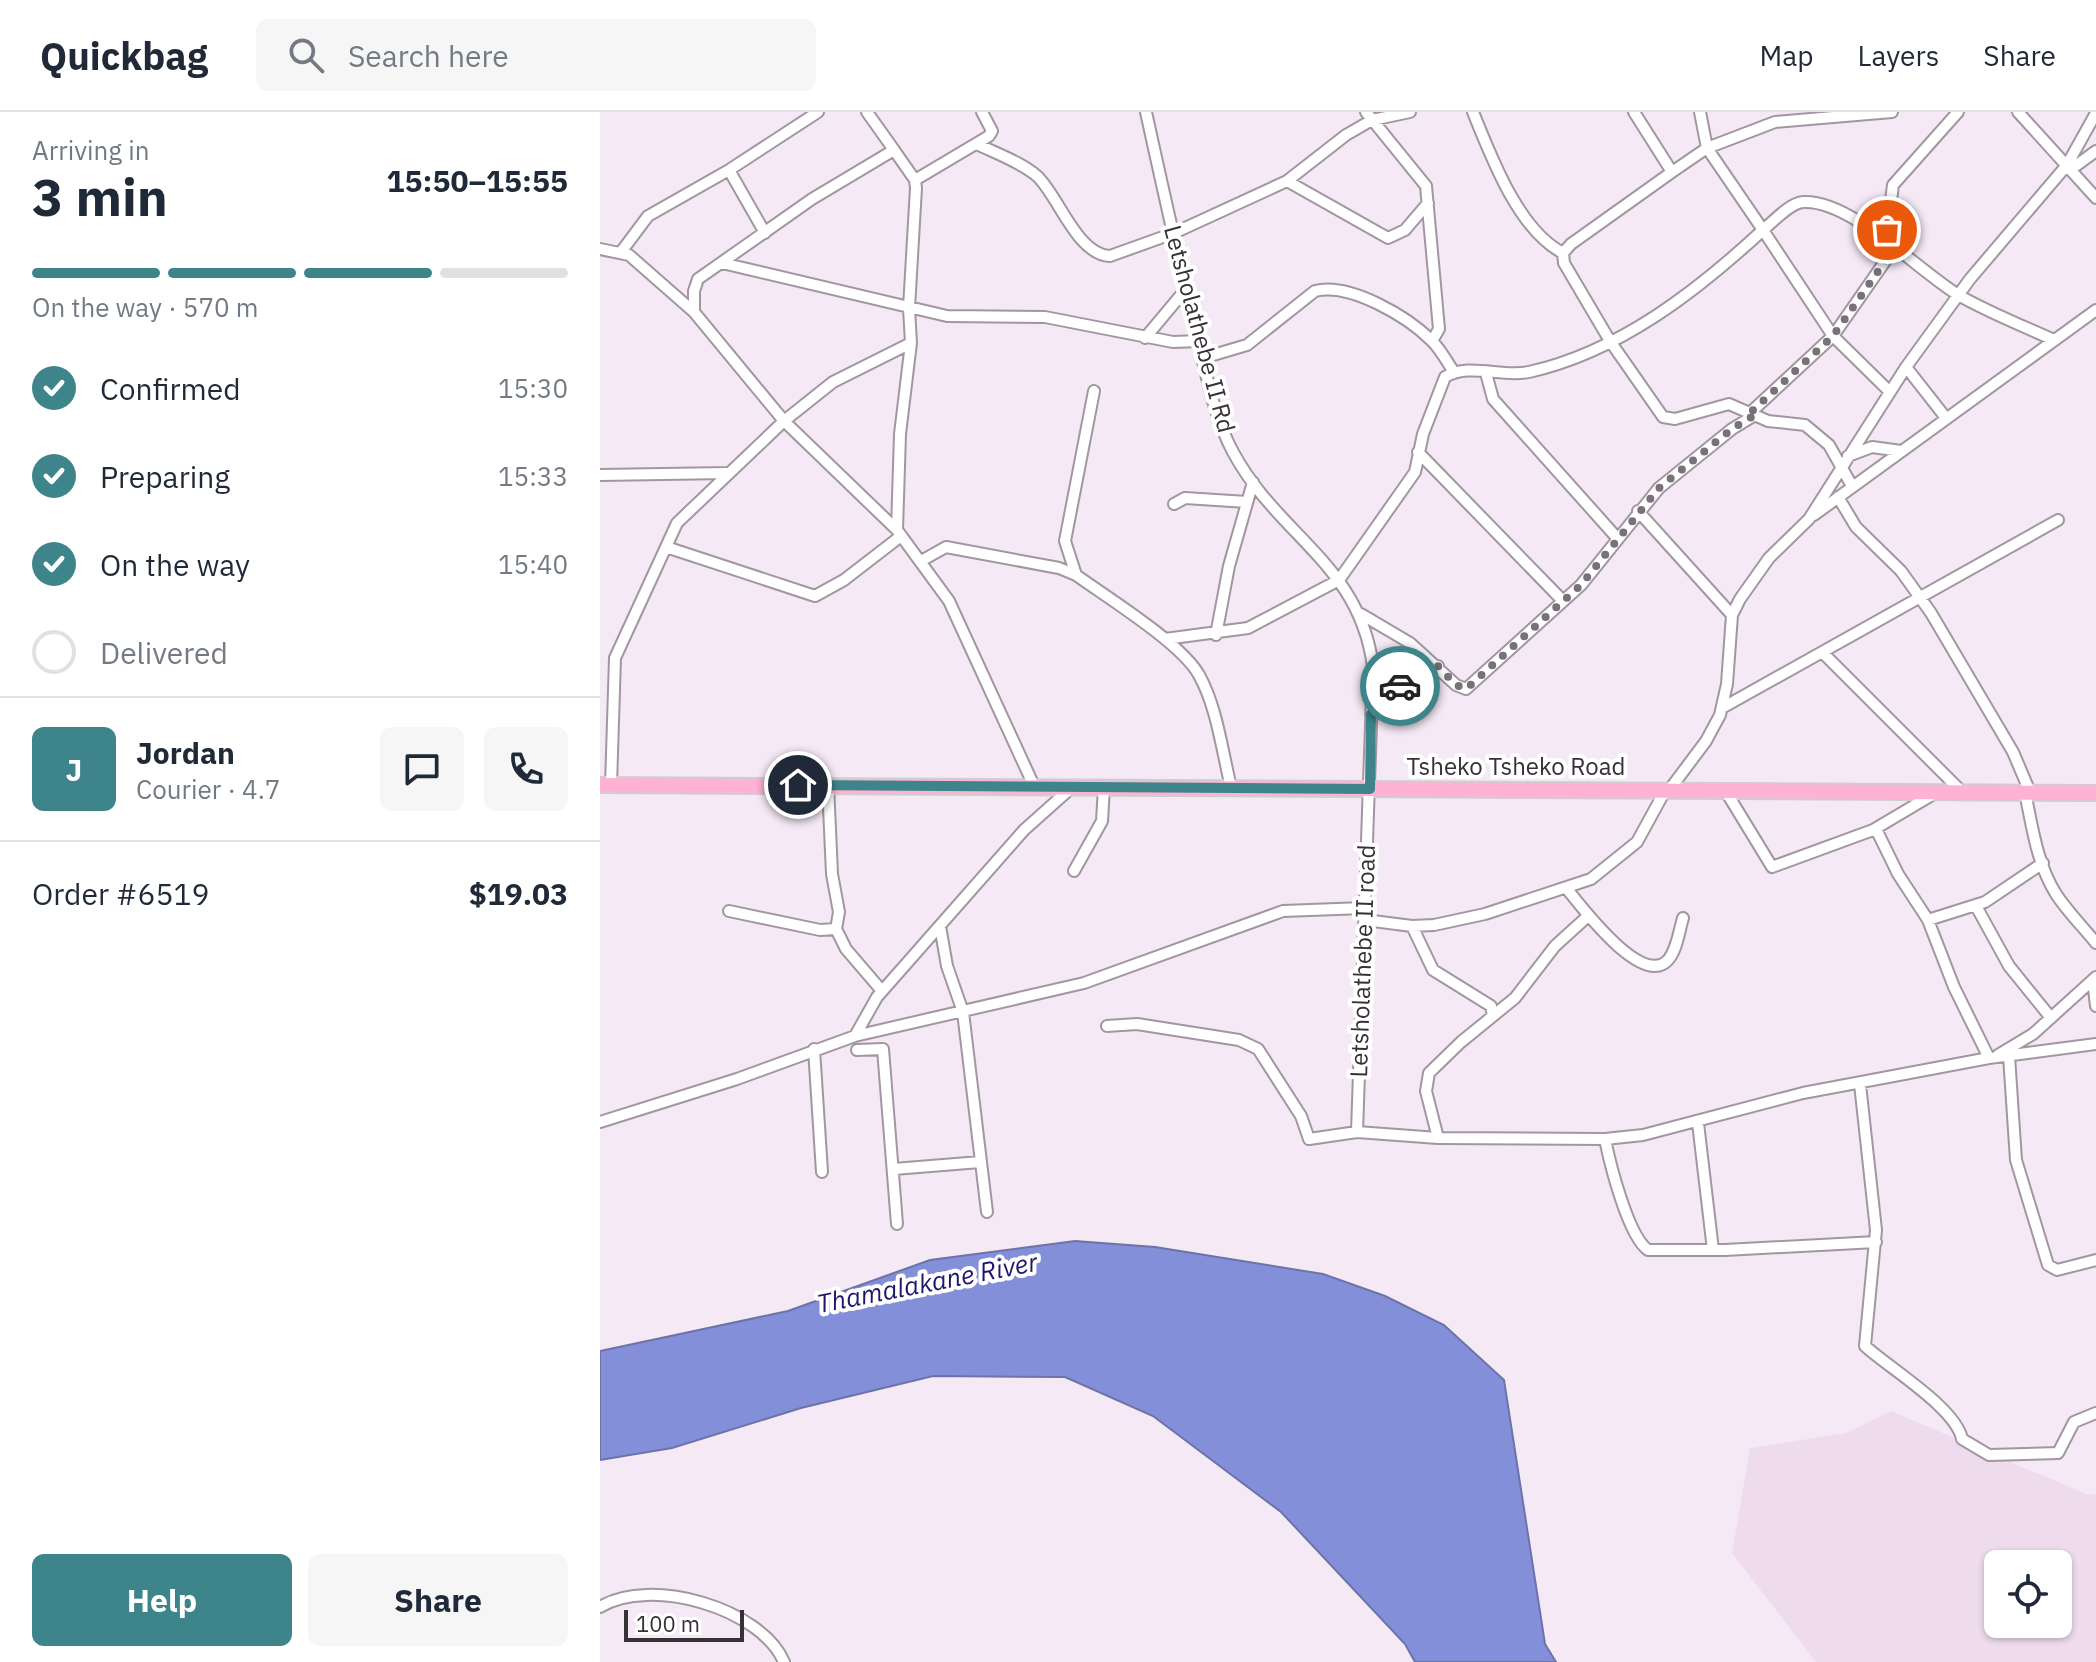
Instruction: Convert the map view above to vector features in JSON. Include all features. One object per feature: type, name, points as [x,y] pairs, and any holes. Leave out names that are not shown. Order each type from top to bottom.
[{"type":"highway","name":"Tsheko Tsheko Road","points":[[606,785],[2096,793]]},
{"type":"street","points":[[621,252],[648,216],[729,170],[818,112]]},
{"type":"street","points":[[666,547],[815,596],[844,580],[899,533],[900,434],[911,343],[909,308],[915,180],[867,112]]},
{"type":"street","points":[[915,180],[992,132],[982,112]]},
{"type":"street","name":"Letsholathebe II Rd","points":[[1146,112],[1186,289],[1224,431],[1253,482],[1339,580],[1361,614],[1373,667],[1370,789]]},
{"type":"street","points":[[977,144],[1039,178],[1065,218],[1103,256],[1131,250],[1174,233],[1287,181],[1369,116],[1410,112]]},
{"type":"street","points":[[1473,112],[1508,190],[1548,242],[1563,253],[1564,263],[1610,341],[1663,417],[1675,419],[1729,404],[1753,414],[1812,427],[1844,460],[1852,486]]},
{"type":"street","points":[[1634,112],[1672,172]]},
{"type":"street","points":[[1700,112],[1707,148],[1833,336],[1889,391]]},
{"type":"street","points":[[1563,253],[1707,148],[1775,122],[1892,112]]},
{"type":"street","points":[[1361,614],[1396,633],[1438,666],[1456,685],[1466,689],[1563,601],[1618,539],[1638,511],[1694,458],[1753,414],[1833,336],[1890,244],[1893,185],[1958,112]]},
{"type":"street","points":[[2018,112],[2096,198]]},
{"type":"street","points":[[1809,519],[1889,391],[1959,295],[2068,167],[2096,113]]},
{"type":"street","points":[[1369,116],[1424,183],[1439,329],[1432,341]]},
{"type":"street","points":[[694,312],[694,291],[698,279],[812,199],[894,150]]},
{"type":"street","points":[[2068,167],[2096,151]]},
{"type":"street","points":[[729,170],[765,233]]},
{"type":"street","points":[[1287,181],[1388,238],[1405,230],[1428,203]]},
{"type":"street","points":[[1165,639],[1216,635],[1267,621],[1339,580],[1411,480],[1441,385],[1454,372],[1507,376],[1528,373],[1610,341],[1659,314],[1794,205],[1806,202],[1867,225],[1959,295],[2054,340]]},
{"type":"street","points":[[600,249],[621,252],[637,262],[694,312],[784,421],[899,533],[949,601],[1034,786]]},
{"type":"street","points":[[722,263],[909,308],[955,316],[1045,317],[1145,338],[1179,343],[1199,341]]},
{"type":"street","points":[[1145,338],[1186,289]]},
{"type":"street","points":[[1203,358],[1247,345],[1315,291],[1326,289],[1373,301],[1407,320],[1432,341],[1454,372]]},
{"type":"street","points":[[600,1122],[737,1079],[855,1036],[1084,983],[1283,911],[1365,914],[1412,926],[1460,920],[1591,879],[1631,848],[1644,832],[1668,789],[1706,741],[1722,708],[1732,615],[1769,558],[1809,519],[1852,486],[2096,310]]},
{"type":"street","points":[[606,785],[615,658],[678,521],[784,421],[842,376],[911,343]]},
{"type":"street","points":[[1906,367],[1946,418]]},
{"type":"street","points":[[1486,373],[1493,399],[1618,539]]},
{"type":"street","points":[[1076,575],[1065,541],[1094,391]]},
{"type":"street","points":[[1844,460],[1872,447],[1901,451]]},
{"type":"street","points":[[1418,452],[1563,601]]},
{"type":"street","points":[[600,475],[727,473]]},
{"type":"street","points":[[1216,635],[1229,566],[1253,482]]},
{"type":"street","points":[[1838,497],[1868,542],[1901,571],[1921,597],[2013,752],[2028,792],[2043,863],[2062,903],[2096,943]]},
{"type":"street","points":[[1174,504],[1185,498],[1247,502]]},
{"type":"street","points":[[1638,511],[1732,615]]},
{"type":"street","points":[[1722,708],[2058,520]]},
{"type":"street","points":[[921,561],[940,548],[958,548],[1059,568],[1076,575],[1165,639],[1193,666],[1204,687],[1231,787]]},
{"type":"street","points":[[1823,653],[1961,791]]},
{"type":"street","points":[[1371,714],[1405,682],[1438,666]]},
{"type":"street","points":[[828,785],[832,874],[839,912],[836,929],[846,949],[882,991]]},
{"type":"street","points":[[855,1036],[868,1009],[882,991],[1048,804],[1073,787]]},
{"type":"street","points":[[1074,871],[1102,821],[1104,787]]},
{"type":"street","name":"Letsholathebe II road","points":[[1357,1132],[1370,789]]},
{"type":"street","points":[[1725,790],[1770,867],[1876,829],[1939,791]]},
{"type":"street","points":[[1876,829],[1898,874],[1928,920],[1954,987],[1990,1058]]},
{"type":"street","points":[[1928,920],[1976,906],[2043,863]]},
{"type":"street","points":[[1567,889],[1605,936],[1638,960],[1657,965],[1670,958],[1683,918]]},
{"type":"street","points":[[1976,906],[2009,966],[2051,1018]]},
{"type":"street","points":[[729,911],[820,930],[836,929]]},
{"type":"street","points":[[1438,1138],[1426,1081],[1455,1047],[1515,998],[1555,946],[1588,916]]},
{"type":"street","points":[[940,926],[947,966],[963,1012],[987,1212]]},
{"type":"street","points":[[1412,926],[1433,970],[1491,1006],[1493,1016]]},
{"type":"street","points":[[1990,1058],[2020,1043],[2095,978]]},
{"type":"street","points":[[2095,978],[2096,1006]]},
{"type":"street","points":[[1107,1026],[1137,1024],[1246,1041],[1258,1049],[1295,1107],[1307,1138],[1357,1132],[1438,1138],[1605,1139],[1698,1123],[1803,1093],[1990,1058],[2096,1044]]},
{"type":"street","points":[[814,1049],[822,1172]]},
{"type":"street","points":[[857,1050],[883,1049],[897,1224]]},
{"type":"street","points":[[2009,1056],[2016,1160],[2048,1265],[2057,1270],[2096,1260]]},
{"type":"street","points":[[1860,1084],[1876,1242],[1865,1346],[1911,1381],[1949,1416],[1957,1425],[1962,1439],[1989,1455],[2058,1453],[2074,1422],[2096,1413]]},
{"type":"street","points":[[1698,1123],[1713,1250]]},
{"type":"street","points":[[1605,1139],[1619,1195],[1644,1248],[1652,1251],[1713,1250],[1876,1242]]},
{"type":"street","points":[[894,1169],[980,1162]]},
{"type":"street","points":[[600,1607],[630,1594],[651,1593],[699,1602],[763,1632],[776,1644],[784,1662]]},
{"type":"shaded area","points":[[1891,1411],[2088,1495],[2096,1494],[2096,1662],[1816,1662],[1732,1553],[1750,1448],[1846,1433]]},
{"type":"water","name":"Thamalakane River","points":[[1075,1241],[1155,1247],[1323,1274],[1385,1296],[1444,1325],[1504,1380],[1545,1644],[1556,1662],[1415,1662],[1405,1644],[1281,1512],[1153,1416],[1065,1377],[933,1376],[801,1408],[672,1448],[600,1460],[600,1351],[788,1311],[930,1260]]},
{"type":"way so far","points":[[1400,686],[1425,670],[1438,666],[1461,688],[1472,686],[1581,585],[1659,488],[1732,429],[1755,415],[1750,413],[1833,336],[1860,303],[1895,247],[1886,240],[1887,230]]},
{"type":"route","points":[[798,785],[1370,789],[1371,714],[1400,686]]}]
